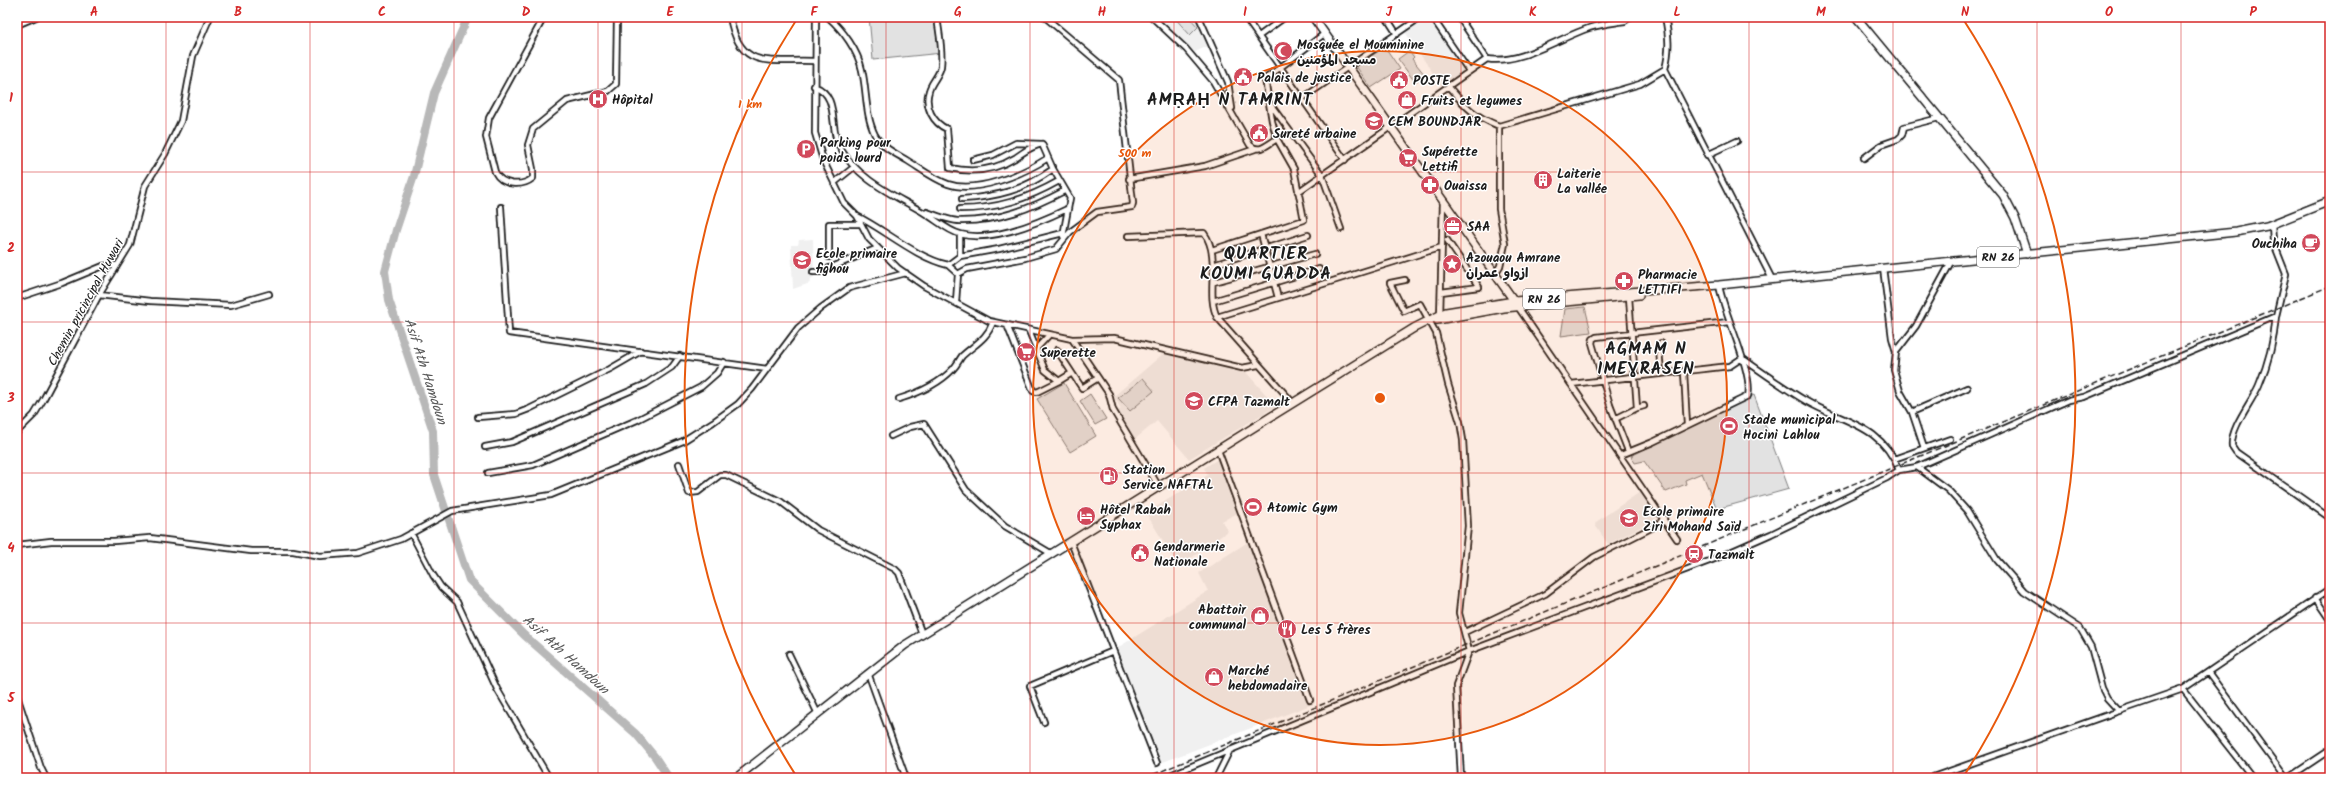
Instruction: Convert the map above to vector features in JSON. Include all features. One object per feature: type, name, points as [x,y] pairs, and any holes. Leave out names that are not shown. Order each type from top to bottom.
[{"type":"main road","points":[[1313,17],[1516,304]]},
{"type":"main road","points":[[1856,17],[2003,195],[2015,218],[2027,254]]},
{"type":"main road","name":"RN 26","points":[[736,778],[817,712],[922,634],[1414,328],[1429,322],[1446,312],[2236,232],[2272,224],[2330,201]]},
{"type":"main road","name":"RN 26","points":[[1429,322],[1516,304],[1629,297],[1661,291]]},
{"type":"street","points":[[17,25],[36,17]]},
{"type":"street","name":"Chemin pricincipal Huwari","points":[[17,432],[34,414],[43,400],[133,235],[134,222],[145,186],[165,154],[181,121],[193,56],[210,17]]},
{"type":"street","points":[[544,17],[526,53],[492,110],[486,127],[495,172],[498,178],[510,184],[523,183],[533,178],[534,169],[528,145],[533,129],[567,101],[608,91],[616,84],[617,17]]},
{"type":"street","points":[[730,17],[739,47],[753,58],[773,61],[814,62]]},
{"type":"street","points":[[816,17],[814,62],[815,133],[823,160],[844,204],[857,216],[922,255],[935,262],[948,265],[958,274]]},
{"type":"street","points":[[828,17],[841,30],[858,59],[876,136],[890,150],[942,182],[960,186],[990,183],[1008,178],[1023,173],[1048,158]]},
{"type":"street","points":[[936,17],[942,53],[941,68],[929,90],[928,98],[931,115],[947,129],[950,168],[967,171],[990,169],[1011,160],[1034,145],[1042,144]]},
{"type":"street","points":[[958,274],[967,269],[1044,253],[1056,249],[1070,232],[1097,212],[1132,208],[1119,80],[1045,17]]},
{"type":"street","points":[[1152,17],[1186,49],[1213,81],[1232,110],[1250,145],[1255,149]]},
{"type":"street","points":[[1199,17],[1231,91],[1232,110]]},
{"type":"street","points":[[1245,17],[1345,160]]},
{"type":"street","points":[[1259,36],[1285,17]]},
{"type":"street","points":[[1386,17],[1397,34]]},
{"type":"street","points":[[1303,98],[1421,17]]},
{"type":"street","points":[[1432,17],[1469,71]]},
{"type":"street","points":[[1459,17],[1487,59]]},
{"type":"street","points":[[1298,192],[1487,59],[1505,60],[1556,43],[1589,28],[1625,21],[1630,17]]},
{"type":"street","points":[[1665,17],[1669,36],[1669,52],[1665,69],[1707,155],[1722,178],[1772,279]]},
{"type":"street","points":[[1212,250],[1304,220],[1294,170],[1277,139],[1267,99],[1265,79],[1280,66],[1324,34]]},
{"type":"street","points":[[1448,86],[1468,110],[1478,117],[1499,126],[1640,84],[1665,69]]},
{"type":"street","points":[[814,86],[825,92],[830,99],[836,140],[854,167],[883,191],[960,234],[981,235],[1017,230],[1067,209]]},
{"type":"street","points":[[1224,97],[1231,91]]},
{"type":"street","points":[[1267,99],[1322,175],[1341,229]]},
{"type":"street","points":[[1864,158],[1881,145],[1898,139],[1902,135],[1904,126],[1940,118]]},
{"type":"street","points":[[1495,274],[1500,266],[1506,244],[1500,209],[1499,126]]},
{"type":"street","points":[[1129,179],[1206,166],[1255,149],[1261,149],[1277,139]]},
{"type":"street","points":[[1707,155],[1736,141]]},
{"type":"street","points":[[973,160],[993,154],[1016,143],[1042,144]]},
{"type":"street","points":[[1042,144],[1053,170],[1064,191],[1070,198],[1063,241]]},
{"type":"street","points":[[834,183],[854,167]]},
{"type":"street","points":[[962,199],[1006,194],[1034,183],[1053,170]]},
{"type":"street","points":[[960,209],[986,207],[1017,201],[1059,181]]},
{"type":"street","points":[[921,211],[961,222],[1021,212],[1064,191]]},
{"type":"street","points":[[1440,316],[1442,292],[1443,201]]},
{"type":"street","points":[[501,207],[509,333],[767,369]]},
{"type":"street","points":[[857,216],[860,224],[878,248],[906,273],[924,286],[993,322],[1029,331],[1072,339],[1114,338],[1242,368],[1258,365]]},
{"type":"street","points":[[830,257],[829,224],[860,224]]},
{"type":"street","points":[[2272,224],[2274,241],[2286,274],[2276,316],[2274,344],[2267,366],[2234,433],[2232,446],[2236,452],[2330,518]]},
{"type":"street","points":[[948,265],[960,256],[999,249],[1064,233]]},
{"type":"street","points":[[1128,236],[1204,233],[1212,250],[1214,282],[1213,301],[1217,317],[1293,403]]},
{"type":"street","points":[[960,234],[960,256]]},
{"type":"street","points":[[1261,234],[1278,298]]},
{"type":"street","points":[[1213,265],[1308,236]]},
{"type":"street","points":[[1442,292],[1479,287],[1447,240]]},
{"type":"street","points":[[1217,317],[1442,247]]},
{"type":"street","points":[[813,272],[820,272],[878,248]]},
{"type":"street","points":[[1214,282],[1315,254]]},
{"type":"street","points":[[1896,352],[1916,326],[1951,262]]},
{"type":"street","points":[[17,298],[62,283],[103,266],[118,265]]},
{"type":"street","points":[[1883,268],[1892,338],[1896,352],[1894,370],[1900,391],[1912,412],[1924,448]]},
{"type":"street","points":[[1213,301],[1319,269]]},
{"type":"street","points":[[17,545],[51,541],[114,541],[150,538],[251,551],[293,551],[320,556],[358,553],[401,539],[452,511],[551,495],[676,444],[713,422],[738,404],[798,328],[849,288],[906,273]]},
{"type":"street","points":[[956,302],[958,274]]},
{"type":"street","points":[[1405,280],[1390,283],[1404,311],[1420,304],[1436,333],[1448,384],[1460,422],[1468,526],[1458,613],[1465,632],[1469,650],[1456,686],[1461,778]]},
{"type":"street","points":[[1621,455],[1653,442],[1748,396],[1749,390],[1742,358],[1729,322],[1719,285]]},
{"type":"street","points":[[99,295],[132,300],[231,305],[269,294]]},
{"type":"street","points":[[1629,297],[1637,408]]},
{"type":"street","points":[[1516,304],[1621,455],[1677,539]]},
{"type":"street","points":[[1163,778],[1469,650],[1712,560],[1771,534],[1887,478],[1899,470],[1918,467],[2069,400],[2084,397],[2276,316]]},
{"type":"street","points":[[899,399],[930,387],[953,370],[962,356],[981,342],[990,331],[993,322]]},
{"type":"street","points":[[1628,451],[1615,419],[1592,343],[1593,339],[1596,337],[1729,322]]},
{"type":"street","points":[[1007,325],[1033,391],[1037,392],[1072,373]]},
{"type":"street","points":[[1029,331],[1045,370],[1059,380]]},
{"type":"street","points":[[1036,349],[1049,335]]},
{"type":"street","points":[[1072,339],[1109,394],[1113,410],[1159,487]]},
{"type":"street","points":[[1661,344],[1659,350],[1661,374]]},
{"type":"street","points":[[1057,350],[1082,388],[1098,378]]},
{"type":"street","points":[[478,417],[516,414],[529,410],[610,369],[641,351]]},
{"type":"street","points":[[485,447],[519,439],[646,384],[672,367],[680,356]]},
{"type":"street","points":[[1571,384],[1730,366],[1742,358]]},
{"type":"street","points":[[1742,358],[1807,402],[1875,435],[1886,444],[1899,470]]},
{"type":"street","points":[[488,473],[533,465],[637,420],[701,388],[717,373],[724,362]]},
{"type":"street","points":[[1684,372],[1687,425]]},
{"type":"street","points":[[1912,412],[1967,388]]},
{"type":"street","points":[[1615,419],[1644,406]]},
{"type":"street","points":[[891,436],[910,427],[924,424],[966,490],[1006,526],[1052,554]]},
{"type":"street","points":[[1894,459],[1950,439]]},
{"type":"street","points":[[1218,450],[1310,700]]},
{"type":"street","points":[[679,464],[689,493],[698,492],[720,475],[726,475],[780,501],[818,530],[895,569],[899,573],[922,634]]},
{"type":"street","points":[[1918,467],[1948,490],[1967,511],[1997,560],[2024,591],[2080,628],[2091,647],[2102,688],[2107,698],[2119,711]]},
{"type":"street","points":[[1465,632],[1545,594],[1594,557],[1659,524],[1664,518]]},
{"type":"street","points":[[411,533],[442,587],[457,602],[497,689],[549,778]]},
{"type":"street","points":[[1071,542],[1156,763]]},
{"type":"street","points":[[1930,778],[2183,689],[2330,589]]},
{"type":"street","points":[[2315,598],[2330,620]]},
{"type":"street","points":[[1044,722],[1030,686],[1113,651]]},
{"type":"street","points":[[789,654],[817,712]]},
{"type":"street","points":[[2208,672],[2287,778],[2330,750]]},
{"type":"street","points":[[868,673],[906,778]]},
{"type":"street","points":[[2183,689],[2253,778]]},
{"type":"street","points":[[17,696],[41,768],[46,778]]},
{"type":"street","points":[[1216,778],[1230,750]]},
{"type":"shaded area","points":[[869,17],[937,17],[942,53],[873,60]]},
{"type":"shaded area","points":[[1159,17],[1195,17],[1208,46],[1195,52]]},
{"type":"shaded area","points":[[1174,17],[1189,17],[1198,27],[1190,35]]},
{"type":"shaded area","points":[[1428,17],[1466,70],[1443,88],[1405,32]]},
{"type":"shaded area","points":[[1385,47],[1400,69],[1371,88],[1356,66]]},
{"type":"shaded area","points":[[1409,51],[1414,57],[1412,59],[1425,75],[1415,82],[1398,59]]},
{"type":"shaded area","name":"Ecole primaire fighou","points":[[813,239],[814,277],[809,280],[810,283],[793,289],[791,245],[798,245],[799,240]]},
{"type":"shaded area","points":[[1585,307],[1591,332],[1561,336],[1565,309]]},
{"type":"shaded area","name":"CFPA Tazmalt","points":[[1164,353],[1245,371],[1276,406],[1189,459],[1157,421],[1134,440],[1118,411],[1121,409],[1114,396]]},
{"type":"shaded area","points":[[1143,378],[1154,391],[1130,411],[1118,398]]},
{"type":"shaded area","points":[[1064,383],[1096,436],[1070,452],[1037,399]]},
{"type":"shaded area","points":[[1090,394],[1106,419],[1095,425],[1080,401]]},
{"type":"shaded area","name":"Stade municipal Hocini Lahlou","points":[[1754,395],[1789,489],[1717,509],[1702,473],[1685,480],[1686,484],[1666,492],[1644,461],[1635,463],[1631,456]]},
{"type":"shaded area","points":[[1218,459],[1238,513],[1222,521],[1228,531],[1179,567],[1146,513],[1208,475],[1204,468]]},
{"type":"shaded area","name":"Ecole primaire Ziri Mohand Saïd","points":[[1640,492],[1656,516],[1656,519],[1608,544],[1595,525],[1596,522]]},
{"type":"shaded area","name":"Marché hebdomadaire","points":[[1248,542],[1313,704],[1158,764],[1114,650],[1208,591],[1199,573]]},
{"type":"waterway","name":"Asif Ath Hamdoun","points":[[468,17],[434,93],[414,176],[396,230],[385,271],[389,300],[433,431],[434,475],[469,580],[524,635],[636,734],[655,757],[669,778]]},
{"type":"railway","points":[[1145,778],[2330,286]]},
{"type":"place","name":"Mosquée el Mouminine مسجد المؤمنين","points":[[1283,51]]},
{"type":"place","name":"Palais de justice","points":[[1243,77]]},
{"type":"place","name":"POSTE","points":[[1399,80]]},
{"type":"place","name":"Hôpital","points":[[598,99]]},
{"type":"place","name":"Fruits et legumes","points":[[1407,100]]},
{"type":"place","name":"CEM BOUNDJAR","points":[[1374,121]]},
{"type":"place","name":"Sureté urbaine","points":[[1259,133]]},
{"type":"place","name":"Parking pour poids lourd","points":[[806,149]]},
{"type":"place","name":"Supérette Lettifi","points":[[1408,158]]},
{"type":"place","name":"Laiterie La vallée","points":[[1543,180]]},
{"type":"place","name":"Ouaissa","points":[[1430,185]]},
{"type":"place","name":"SAA","points":[[1453,226]]},
{"type":"place","name":"Ouchiha","points":[[2311,243]]},
{"type":"place","name":"Ecole primaire fighou","points":[[802,260]]},
{"type":"place","name":"Azouaou Amrane ازواو عمران","points":[[1452,264]]},
{"type":"place","name":"Pharmacie LETTIFI","points":[[1624,281]]},
{"type":"place","name":"Superette","points":[[1026,352]]},
{"type":"place","name":"CFPA Tazmalt","points":[[1194,401]]},
{"type":"place","name":"Stade municipal Hocini Lahlou","points":[[1729,426]]},
{"type":"place","name":"Station Service NAFTAL","points":[[1109,476]]},
{"type":"place","name":"Atomic Gym","points":[[1253,507]]},
{"type":"place","name":"Hôtel Rabah Syphax","points":[[1086,516]]},
{"type":"place","name":"Ecole primaire Ziri Mohand Saïd","points":[[1629,518]]},
{"type":"place","name":"Gendarmerie Nationale","points":[[1140,553]]},
{"type":"place","name":"Tazmalt","points":[[1694,554]]},
{"type":"place","name":"Abattoir communal","points":[[1260,616]]},
{"type":"place","name":"Les 5 frères","points":[[1287,629]]},
{"type":"place","name":"Marché hebdomadaire","points":[[1214,677]]},
{"type":"district","name":"AMṚAḤ N TAMRINT","points":[[1230,99]]},
{"type":"district","name":"QUARTIER KOUMI GUADDA","points":[[1266,263]]},
{"type":"district","name":"AGMAM N IMEƔRASEN","points":[[1646,358]]}]
